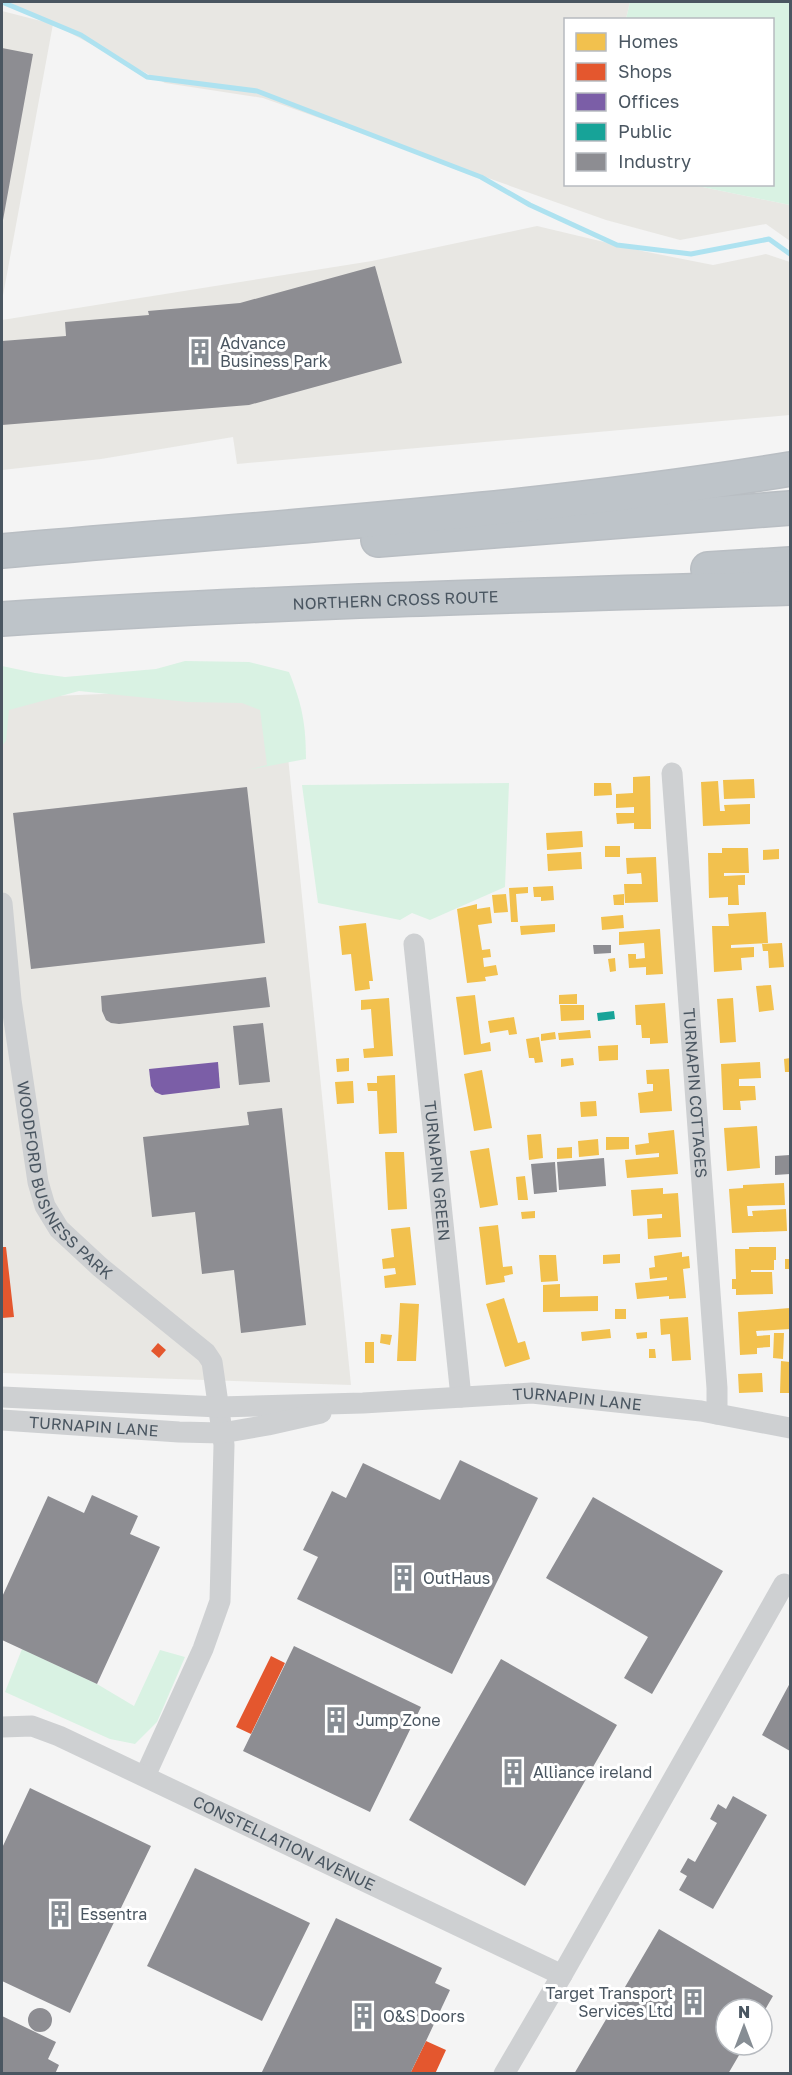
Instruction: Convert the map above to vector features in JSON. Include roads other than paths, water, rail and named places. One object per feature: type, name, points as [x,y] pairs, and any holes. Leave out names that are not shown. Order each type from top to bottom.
[{"type":"highway","points":[[2,551],[398,517],[633,493],[790,469]]},
{"type":"highway","points":[[2,562],[448,536],[790,508]]},
{"type":"highway","points":[[100,613],[780,564]]},
{"type":"highway","name":"NORTHERN CROSS ROUTE","points":[[2,619],[504,596],[790,588]]},
{"type":"street","name":"TURNAPIN COTTAGES","points":[[672,773],[717,1414]]},
{"type":"street","name":"WOODFORD BUSINESS PARK","points":[[2,903],[11,1000],[39,1182],[45,1206],[59,1229],[82,1252],[206,1353],[212,1362],[222,1432],[224,1469],[220,1601],[203,1649],[146,1776]]},
{"type":"street","name":"TURNAPIN GREEN","points":[[414,944],[462,1396]]},
{"type":"street","name":"TURNAPIN LANE","points":[[2,1397],[219,1407],[363,1403],[532,1393],[596,1398],[717,1414],[790,1428]]},
{"type":"street","name":"TURNAPIN LANE","points":[[2,1420],[179,1432],[222,1432],[268,1425],[363,1403]]},
{"type":"street","points":[[504,2073],[784,1584]]},
{"type":"street","name":"CONSTELLATION AVENUE","points":[[2,1726],[32,1726],[59,1736],[562,1975]]},
{"type":"waterway","points":[[2,2],[81,35],[147,77],[257,91],[481,177],[530,205],[617,245],[691,254],[769,239],[790,254]]},
{"type":"place","name":"Advance Business Park","points":[[200,352]]},
{"type":"place","name":"OutHaus","points":[[403,1578]]},
{"type":"place","name":"Jump Zone","points":[[336,1720]]},
{"type":"place","name":"Alliance ireland","points":[[513,1772]]},
{"type":"place","name":"Essentra","points":[[60,1914]]},
{"type":"place","name":"Target Transport Services Ltd","points":[[693,2002]]},
{"type":"place","name":"O&S Doors","points":[[363,2016]]}]
